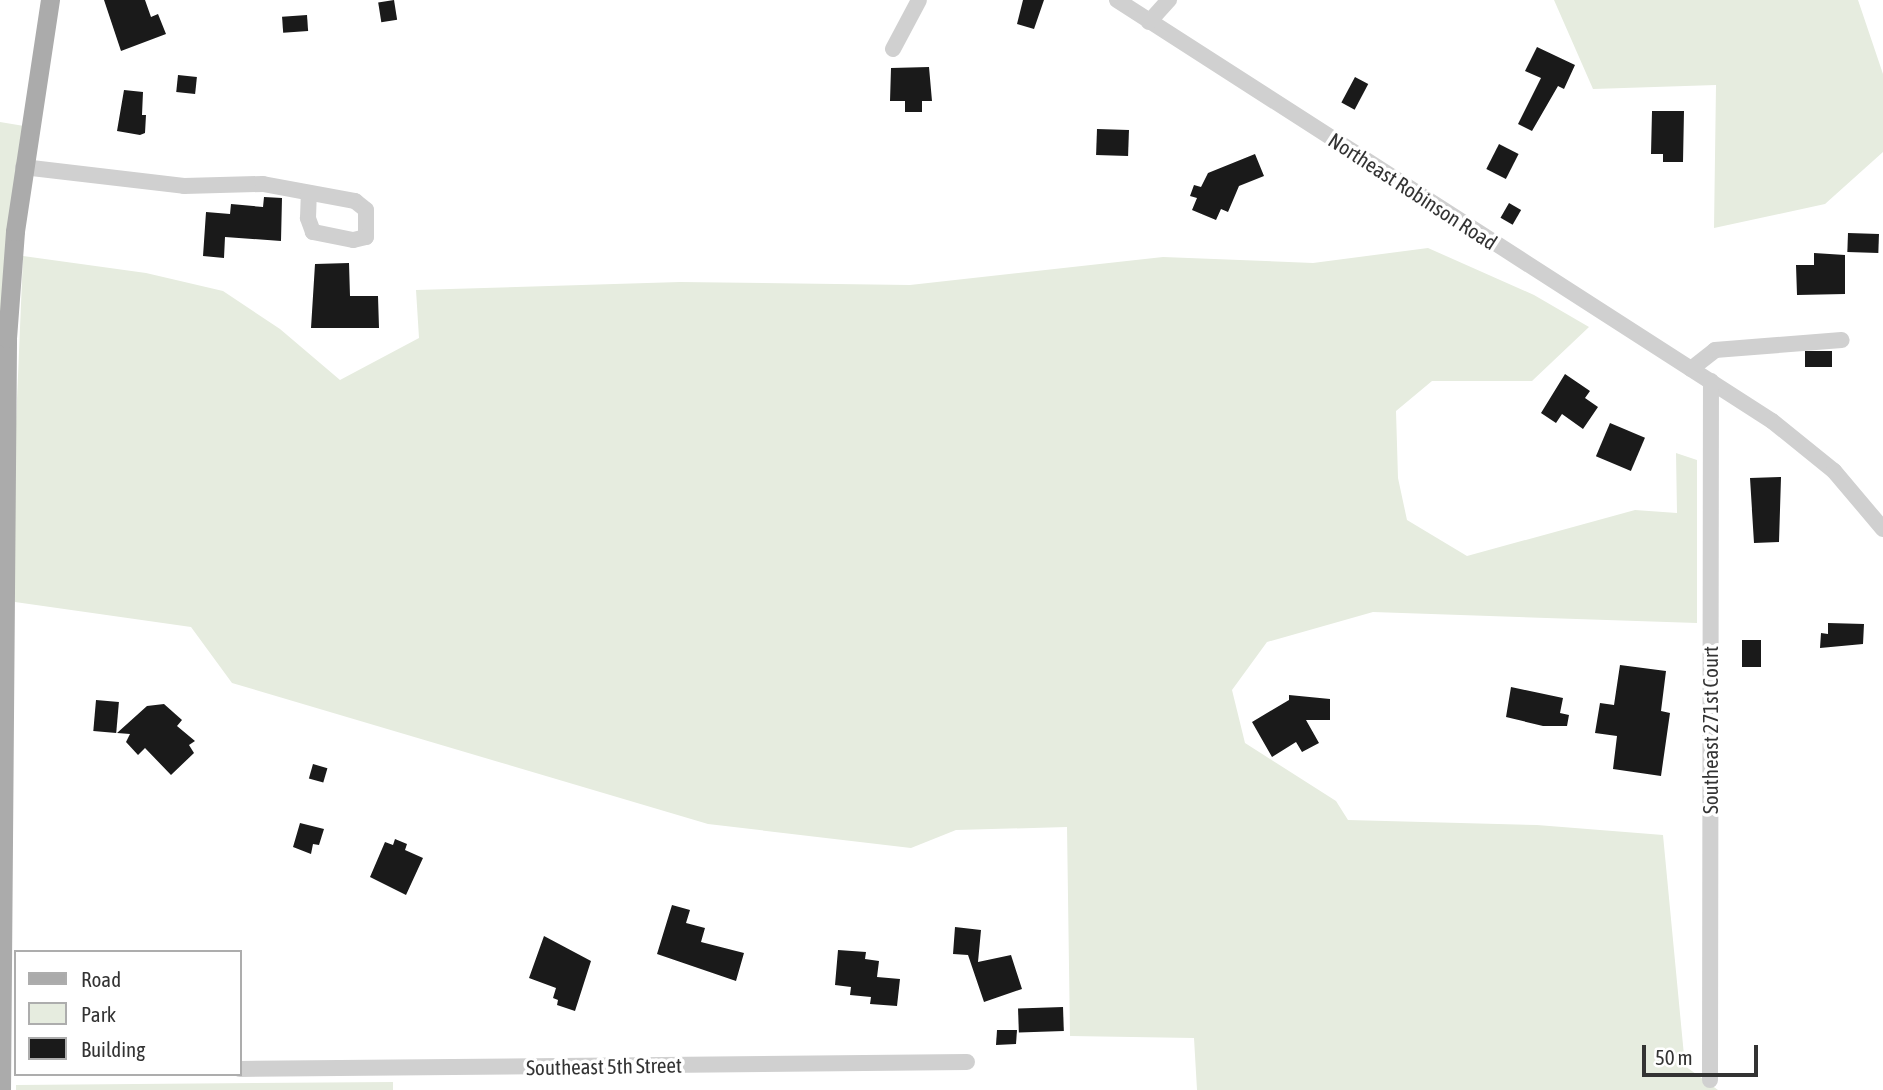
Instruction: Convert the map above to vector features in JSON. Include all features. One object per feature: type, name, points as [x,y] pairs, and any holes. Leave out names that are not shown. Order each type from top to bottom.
[{"type":"main road","points":[[1,1090],[7,338],[23,167],[50,0]]},
{"type":"street","points":[[893,49],[919,0]]},
{"type":"street","name":"Northeast Robinson Road","points":[[1117,0],[1692,369],[1802,443],[1834,471],[1883,529]]},
{"type":"street","points":[[1149,22],[1169,0]]},
{"type":"street","points":[[23,167],[184,186],[263,184],[309,193]]},
{"type":"street","points":[[1692,369],[1714,350],[1842,340]]},
{"type":"street","name":"Southeast 271st Court","points":[[1710,381],[1710,1080]]},
{"type":"street","name":"Southeast 5th Street","points":[[242,1069],[967,1062]]},
{"type":"green space","points":[[1554,0],[1858,0],[1883,74],[1883,152],[1825,204],[1714,228],[1716,85],[1593,89]]},
{"type":"green space","points":[[0,122],[24,126],[0,348]]},
{"type":"green space","points":[[1428,248],[1534,295],[1589,327],[1532,381],[1432,381],[1396,411],[1398,478],[1407,520],[1467,556],[1635,510],[1677,513],[1676,453],[1697,460],[1697,623],[1373,612],[1267,642],[1232,690],[1245,743],[1336,801],[1348,820],[1537,825],[1663,835],[1685,1066],[1718,1090],[1197,1090],[1194,1038],[1070,1036],[1067,827],[956,830],[911,848],[708,824],[232,683],[191,627],[15,602],[13,495],[23,256],[146,273],[223,291],[280,329],[340,380],[419,338],[416,290],[680,282],[910,285],[1163,257],[1313,263]]},
{"type":"green space","points":[[393,1082],[393,1090],[16,1090],[16,1085]]},
{"type":"building","points":[[104,0],[145,0],[151,17],[158,14],[166,34],[121,51]]},
{"type":"building","points":[[394,0],[397,20],[381,22],[378,3]]},
{"type":"building","points":[[1023,0],[1044,0],[1034,29],[1017,24]]},
{"type":"building","points":[[307,15],[308,31],[283,33],[282,17]]},
{"type":"building","points":[[1537,47],[1575,65],[1564,89],[1558,86],[1532,131],[1518,124],[1541,78],[1525,71]]},
{"type":"building","points":[[929,67],[932,101],[922,101],[922,112],[905,112],[905,101],[890,101],[891,68]]},
{"type":"building","points":[[178,75],[197,77],[195,94],[176,92]]},
{"type":"building","points":[[1355,77],[1368,84],[1355,110],[1341,103]]},
{"type":"building","points":[[124,90],[143,92],[142,115],[146,115],[145,133],[140,135],[117,131]]},
{"type":"building","points":[[1652,111],[1684,111],[1683,162],[1663,162],[1663,154],[1651,154]]},
{"type":"building","points":[[1097,129],[1129,130],[1128,156],[1096,155]]},
{"type":"building","points":[[1499,144],[1519,154],[1506,179],[1486,169]]},
{"type":"building","points":[[1255,154],[1264,176],[1239,186],[1228,212],[1221,209],[1216,220],[1192,210],[1197,198],[1190,196],[1194,185],[1201,187],[1208,173]]},
{"type":"building","points":[[264,197],[282,198],[281,241],[225,237],[224,258],[203,256],[206,212],[230,214],[231,204],[263,207]]},
{"type":"building","points":[[1509,203],[1521,210],[1513,225],[1500,218]]},
{"type":"building","points":[[1848,233],[1879,234],[1878,253],[1847,252]]},
{"type":"building","points":[[1814,253],[1845,255],[1845,294],[1797,295],[1796,265],[1814,265]]},
{"type":"building","points":[[349,263],[350,296],[378,296],[379,328],[311,328],[315,264]]},
{"type":"building","points":[[1805,351],[1832,351],[1832,367],[1805,367]]},
{"type":"building","points":[[1565,374],[1590,391],[1585,398],[1598,407],[1583,429],[1562,414],[1556,423],[1541,413]]},
{"type":"building","points":[[1610,423],[1645,438],[1631,471],[1596,456]]},
{"type":"building","points":[[1781,477],[1779,542],[1754,543],[1750,478]]},
{"type":"building","points":[[1828,623],[1864,624],[1863,644],[1820,648],[1821,633],[1828,634]]},
{"type":"building","points":[[1742,640],[1761,640],[1761,667],[1742,667]]},
{"type":"building","points":[[1620,665],[1666,671],[1661,711],[1670,713],[1661,776],[1613,769],[1617,736],[1595,733],[1600,703],[1614,705]]},
{"type":"building","points":[[1511,687],[1563,698],[1560,713],[1569,715],[1567,726],[1543,726],[1506,717]]},
{"type":"building","points":[[1289,695],[1330,699],[1330,720],[1306,720],[1319,743],[1302,752],[1296,742],[1272,757],[1252,722],[1289,700]]},
{"type":"building","points":[[96,700],[119,702],[116,733],[93,731]]},
{"type":"building","points":[[164,704],[182,720],[177,726],[195,741],[189,745],[194,753],[171,775],[145,748],[138,755],[126,742],[130,734],[117,733],[147,706]]},
{"type":"building","points":[[313,764],[327,768],[323,783],[309,778]]},
{"type":"building","points":[[300,823],[324,829],[319,845],[313,844],[311,854],[293,847]]},
{"type":"building","points":[[395,839],[407,844],[405,850],[423,858],[406,895],[370,877],[385,842],[393,845]]},
{"type":"building","points":[[672,905],[690,910],[686,923],[705,928],[701,942],[744,953],[736,981],[657,954]]},
{"type":"building","points":[[955,927],[981,930],[978,962],[1011,955],[1022,989],[984,1002],[968,955],[953,954]]},
{"type":"building","points":[[544,936],[591,961],[575,1011],[557,1005],[558,1000],[553,998],[556,988],[529,978]]},
{"type":"building","points":[[838,950],[866,952],[865,959],[879,961],[877,977],[900,979],[897,1006],[870,1004],[871,997],[850,995],[851,987],[835,985]]},
{"type":"building","points":[[1063,1007],[1064,1031],[1019,1033],[1018,1009]]},
{"type":"building","points":[[997,1030],[1017,1030],[1016,1044],[996,1045]]}]
